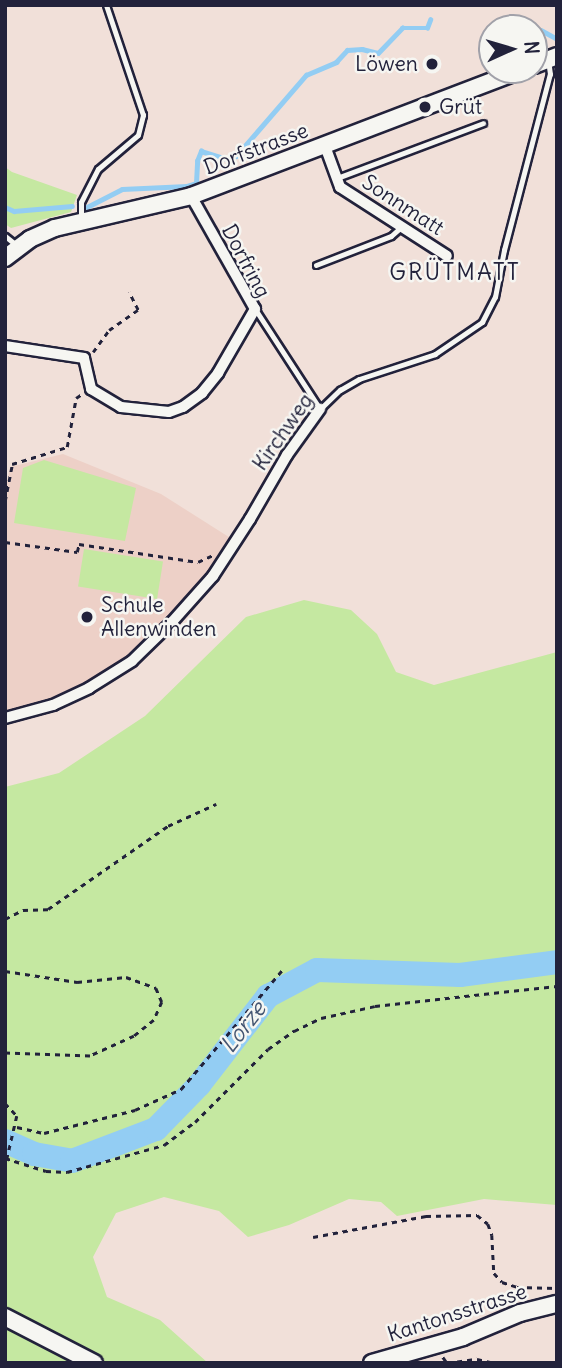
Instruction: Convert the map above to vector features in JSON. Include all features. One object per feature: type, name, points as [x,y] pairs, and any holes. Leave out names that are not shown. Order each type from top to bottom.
[{"type":"street","name":"Dorfstrasse","points":[[5,258],[19,247],[55,228],[191,196],[485,84]]},
{"type":"street","name":"Sonnmatt","points":[[325,146],[340,187],[447,256]]},
{"type":"street","name":"Dorfring","points":[[92,390],[121,407],[169,412],[183,407],[202,393],[218,373],[255,309],[191,196]]},
{"type":"street","points":[[5,346],[84,358],[92,390]]},
{"type":"street","name":"Kirchweg","points":[[5,718],[62,702],[132,661],[213,576],[287,455],[320,409]]},
{"type":"street","name":"Kantonsstrasse","points":[[372,1363],[436,1345],[520,1313],[557,1304]]},
{"type":"street","points":[[5,1317],[94,1363]]},
{"type":"lane","points":[[81,221],[81,202],[98,169],[138,135],[143,115],[106,5]]},
{"type":"lane","name":"Kirchweg","points":[[320,409],[340,390],[359,379],[435,354],[482,322],[495,297],[504,250],[547,84]]},
{"type":"lane","points":[[337,178],[483,123]]},
{"type":"lane","points":[[316,265],[391,236],[401,228]]},
{"type":"lane","points":[[5,236],[19,247]]},
{"type":"lane","points":[[255,309],[320,409]]},
{"type":"path","points":[[84,358],[98,349],[109,330],[138,310],[129,292]]},
{"type":"path","points":[[5,501],[12,464],[67,447],[76,398],[92,390]]},
{"type":"path","points":[[5,542],[77,552],[79,544],[198,562],[233,546]]},
{"type":"path","points":[[5,919],[23,910],[48,909],[168,826],[216,804]]},
{"type":"path","points":[[17,1127],[44,1133],[135,1110],[181,1089],[284,968]]},
{"type":"path","points":[[5,971],[77,982],[126,977],[156,988],[162,1002],[154,1020],[134,1035],[90,1056],[5,1053]]},
{"type":"path","points":[[5,1103],[17,1116],[17,1127],[6,1158],[46,1171],[67,1172],[164,1145],[195,1122],[268,1049],[294,1031],[321,1018],[375,1006],[557,986]]},
{"type":"path","points":[[313,1237],[426,1216],[477,1215],[488,1224],[492,1235],[494,1273],[502,1282],[517,1287],[557,1288]]},
{"type":"path","points":[[436,1345],[447,1363],[477,1359],[495,1363]]},
{"type":"shaded area","name":"Schule Allenwinden","points":[[63,454],[161,494],[232,539],[204,578],[132,656],[60,698],[5,711],[5,493],[10,467]]},
{"type":"green space","points":[[5,167],[12,172],[77,195],[71,212],[11,228],[5,224]]},
{"type":"green space","points":[[44,460],[136,488],[125,541],[14,523],[23,468]]},
{"type":"green space","points":[[84,549],[163,562],[157,599],[78,587]]},
{"type":"green space","points":[[304,600],[351,610],[377,634],[396,672],[434,685],[557,652],[557,1205],[484,1199],[397,1216],[381,1202],[349,1199],[289,1225],[248,1237],[219,1211],[164,1197],[116,1213],[93,1257],[107,1297],[160,1320],[208,1363],[5,1363],[5,787],[59,773],[145,716],[246,617]]},
{"type":"waterway","points":[[87,207],[122,189],[187,186],[196,183],[197,161],[201,151],[227,159],[236,156],[306,75],[336,62],[347,50],[362,49],[378,53],[402,28],[427,28],[430,20]]},
{"type":"waterway","points":[[548,34],[557,39]]},
{"type":"waterway","points":[[5,207],[14,211],[72,206]]},
{"type":"waterway","name":"Lorze","points":[[5,1141],[34,1154],[72,1161],[156,1129],[199,1085],[268,996],[317,970],[460,975],[557,962]]},
{"type":"place","name":"Löwen","points":[[432,64]]},
{"type":"place","name":"Grüt","points":[[425,107]]},
{"type":"place","name":"Schule Allenwinden","points":[[87,617]]},
{"type":"district","name":"GRÜTMATT","points":[[455,272]]}]
